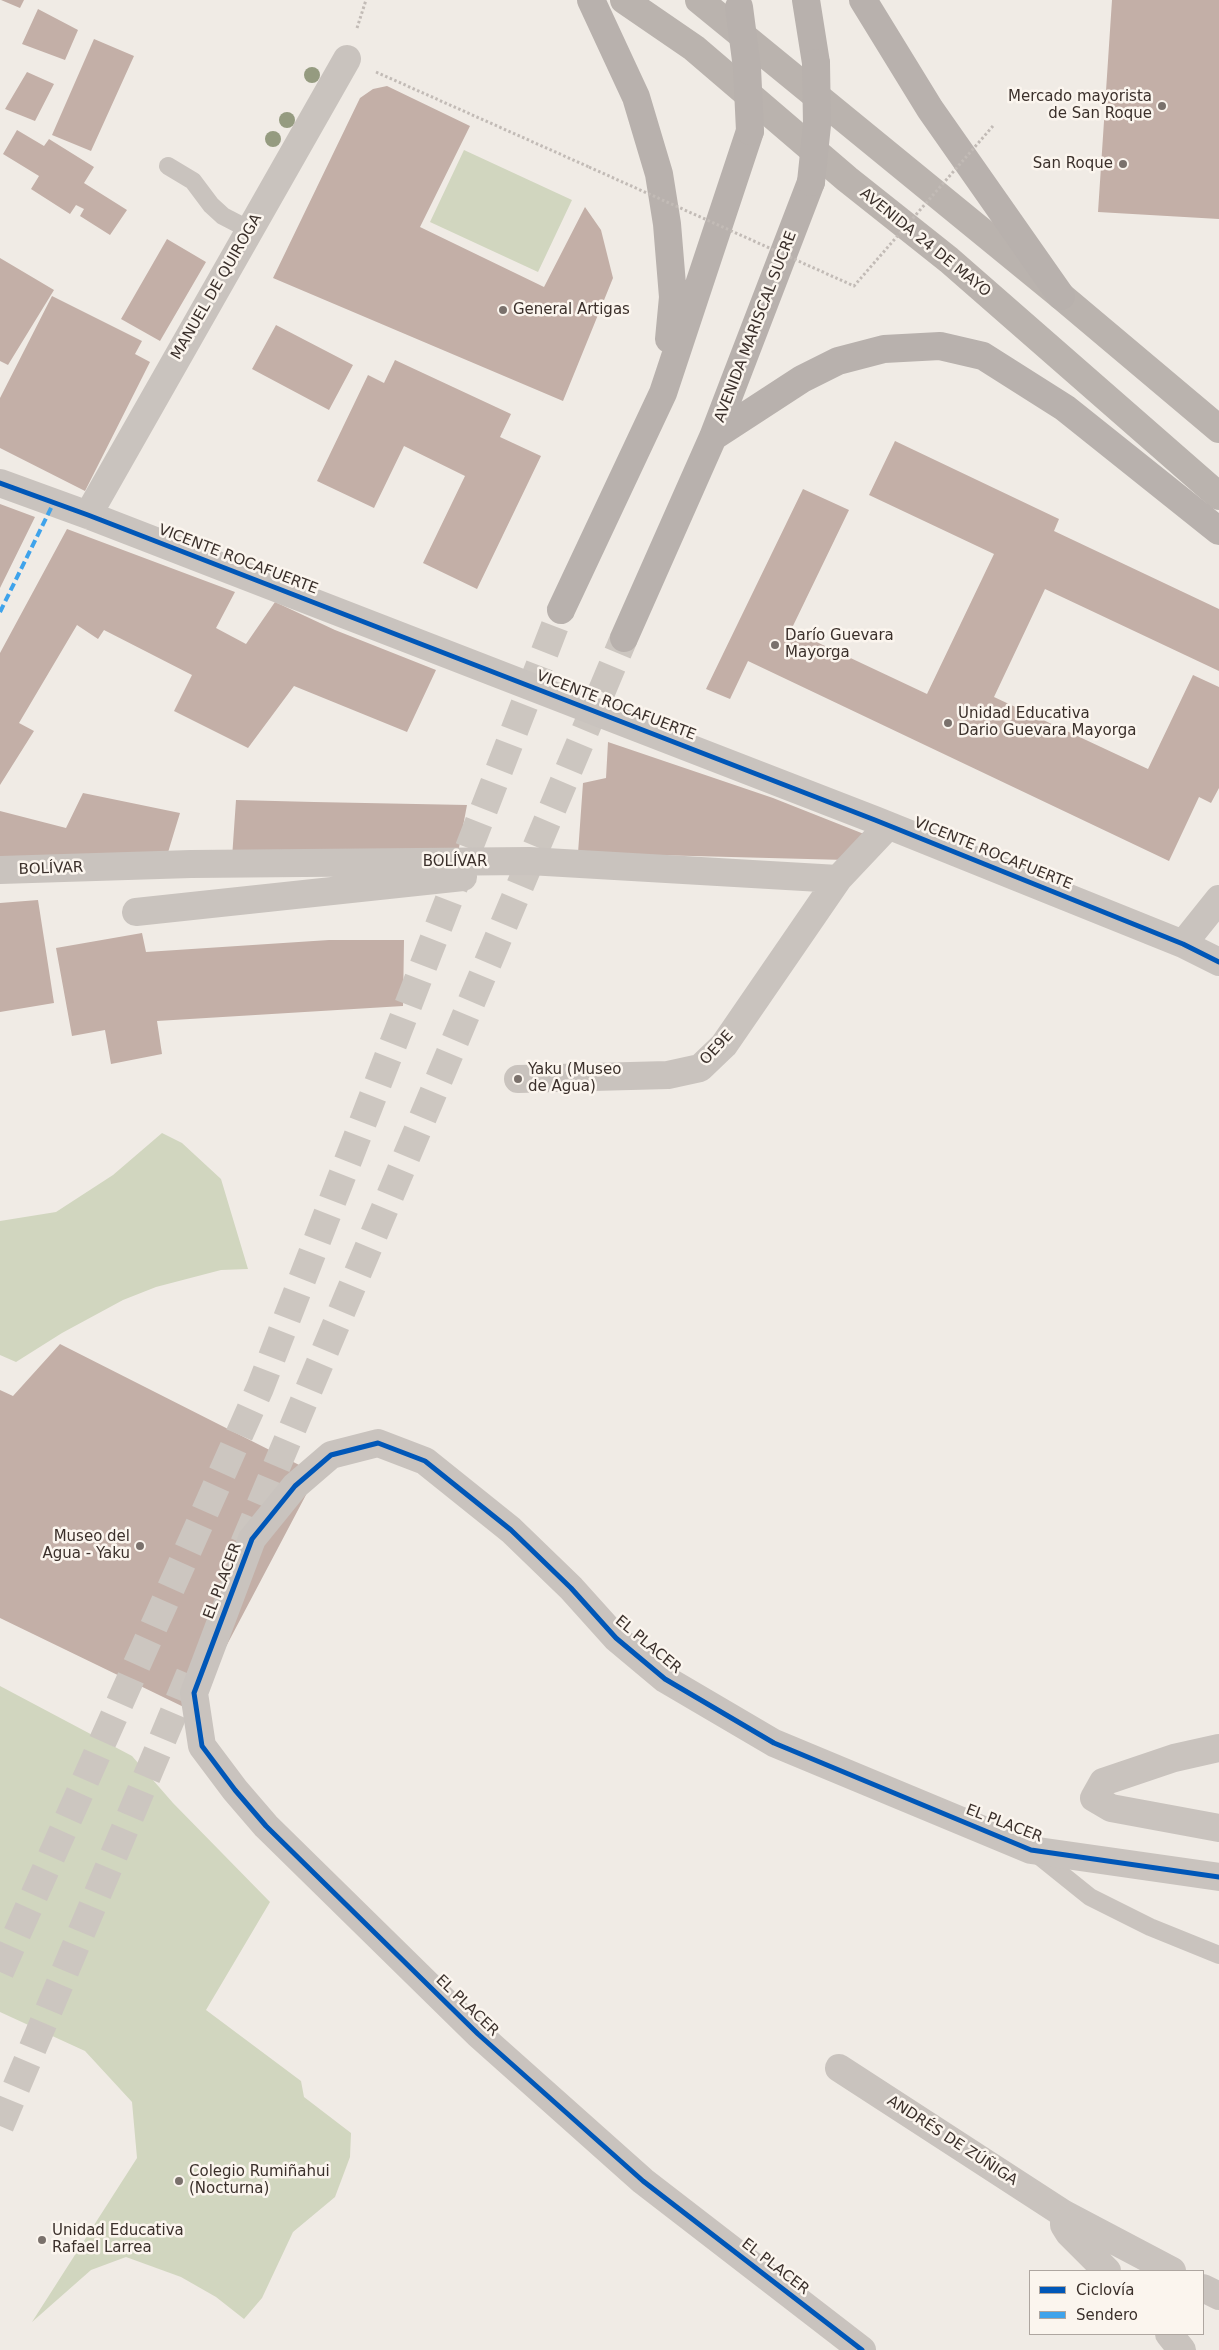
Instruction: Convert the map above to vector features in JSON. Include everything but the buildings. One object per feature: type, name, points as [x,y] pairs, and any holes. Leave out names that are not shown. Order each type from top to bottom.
[{"type":"main road","points":[[591,0],[636,97],[659,174],[667,224],[673,298],[663,393]]},
{"type":"main road","name":"AVENIDA 24 DE MAYO","points":[[624,0],[694,48],[847,179],[949,260],[1219,496]]},
{"type":"main road","points":[[699,0],[1061,296],[1219,428]]},
{"type":"main road","name":"AVENIDA MARISCAL SUCRE","points":[[624,638],[713,437],[811,182],[817,125],[816,63],[806,0]]},
{"type":"main road","points":[[862,0],[930,109],[1061,296]]},
{"type":"main road","points":[[561,610],[663,393],[750,131],[747,68],[739,4]]},
{"type":"main road","points":[[713,437],[802,379],[838,362],[884,349],[940,346],[983,356],[1065,408],[1219,531]]},
{"type":"street","name":"MANUEL DE QUIROGA","points":[[88,515],[347,59]]},
{"type":"street","name":"VICENTE ROCAFUERTE","points":[[0,484],[88,515],[888,826],[1183,944],[1219,962]]},
{"type":"street","points":[[838,878],[888,826]]},
{"type":"street","points":[[136,912],[512,872],[521,869],[528,861]]},
{"type":"street","name":"BOLÍVAR","points":[[0,870],[190,864],[528,861],[838,878]]},
{"type":"street","name":"OE9E","points":[[518,1079],[668,1075],[700,1068],[724,1045],[838,878]]},
{"type":"street","points":[[1183,944],[1219,899]]},
{"type":"street","name":"EL PLACER","points":[[862,2350],[636,2174],[478,2034],[266,1826],[235,1790],[202,1746],[194,1693],[252,1539],[295,1486],[331,1455],[378,1443],[425,1461],[511,1530],[571,1588],[616,1638],[666,1679],[774,1743],[1031,1850],[1219,1877]]},
{"type":"street","points":[[1219,1748],[1174,1758],[1103,1782],[1094,1798],[1111,1808],[1219,1828]]},
{"type":"street","name":"ANDRÉS DE ZÚÑIGA","points":[[839,2068],[1064,2214],[1170,2270]]},
{"type":"street","points":[[1064,2214],[1064,2225],[1069,2233],[1106,2270]]},
{"type":"street","points":[[1204,2288],[1219,2296]]},
{"type":"street","points":[[1170,2335],[1182,2350]]},
{"type":"lane","points":[[168,166],[193,181],[211,205],[223,216],[250,230]]},
{"type":"lane","points":[[1031,1850],[1090,1897],[1219,1956]]},
{"type":"path","points":[[347,59],[854,286],[994,126]]},
{"type":"green space","points":[[464,150],[572,200],[538,272],[430,222]]},
{"type":"green space","points":[[162,1133],[182,1143],[221,1179],[248,1269],[221,1270],[156,1287],[123,1300],[62,1333],[16,1362],[0,1355],[0,1221],[56,1212],[113,1175]]},
{"type":"green space","points":[[0,1686],[132,1756],[173,1803],[270,1902],[206,2010],[301,2081],[304,2097],[351,2133],[350,2157],[335,2197],[293,2232],[262,2298],[244,2319],[216,2297],[181,2277],[126,2257],[91,2270],[32,2322],[137,2158],[132,2102],[85,2051],[0,2012]]},
{"type":"tunnel","points":[[0,1972],[260,1388],[561,610]]},
{"type":"tunnel","points":[[244,1544],[624,638]]},
{"type":"tunnel","points":[[0,2126],[195,1662]]},
{"type":"marked path","points":[[0,612],[53,504]]},
{"type":"cycle path","points":[[0,483],[88,515],[875,820],[1183,944],[1219,962]]},
{"type":"cycle path","points":[[862,2350],[643,2181],[478,2034],[266,1826],[235,1790],[202,1746],[194,1693],[252,1539],[295,1486],[331,1455],[378,1443],[425,1461],[511,1530],[571,1588],[616,1638],[665,1679],[774,1743],[1031,1850],[1219,1877]]},
{"type":"place","name":"Mercado mayorista de San Roque","points":[[1162,106]]},
{"type":"place","name":"San Roque","points":[[1123,164]]},
{"type":"place","name":"General Artigas","points":[[503,310]]},
{"type":"place","name":"Darío Guevara Mayorga","points":[[775,645]]},
{"type":"place","name":"Unidad Educativa Dario Guevara Mayorga","points":[[948,723]]},
{"type":"place","name":"Yaku (Museo de Agua)","points":[[518,1079]]},
{"type":"place","name":"Museo del Agua - Yaku","points":[[140,1546]]},
{"type":"place","name":"Colegio Rumiñahui (Nocturna)","points":[[179,2181]]},
{"type":"place","name":"Unidad Educativa Rafael Larrea","points":[[42,2240]]}]
